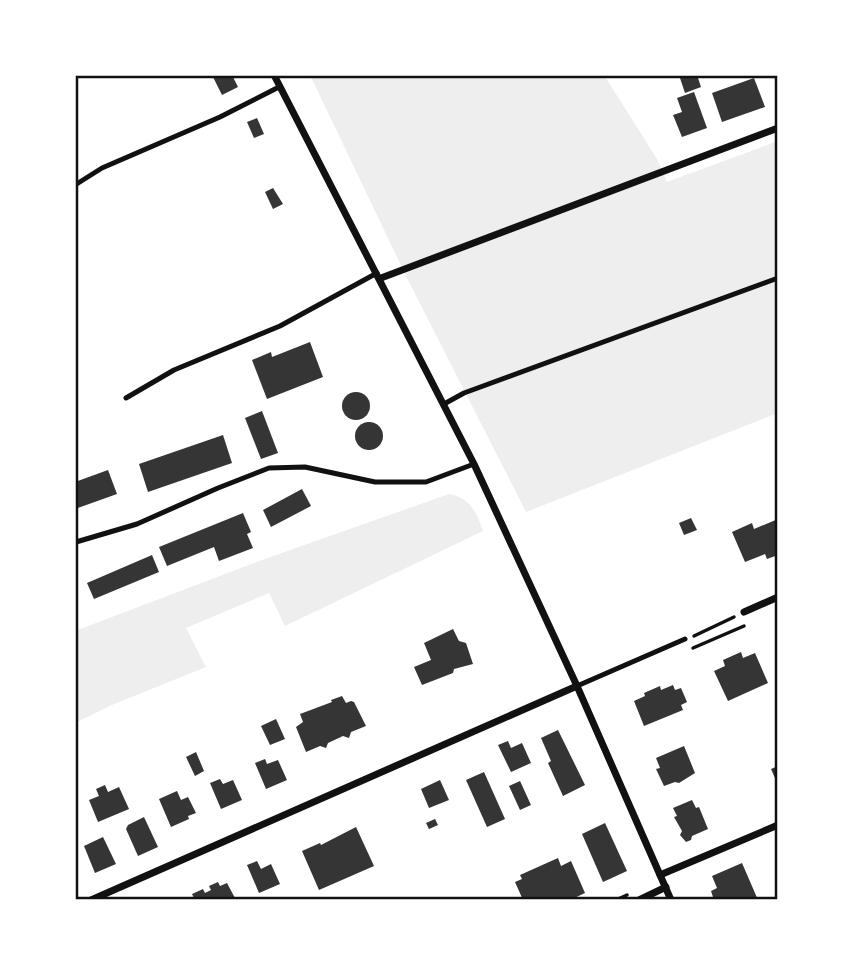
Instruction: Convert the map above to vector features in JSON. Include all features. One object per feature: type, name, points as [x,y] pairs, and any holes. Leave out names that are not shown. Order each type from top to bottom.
[{"type":"street","points":[[274,75],[474,464],[577,686],[671,900]]},
{"type":"street","points":[[379,276],[778,128]]},
{"type":"street","points":[[744,612],[778,597]]},
{"type":"street","points":[[91,900],[577,686]]},
{"type":"street","points":[[660,875],[778,825]]},
{"type":"street","points":[[639,900],[666,887]]},
{"type":"lane","points":[[75,185],[102,168],[220,117],[279,87]]},
{"type":"lane","points":[[126,398],[174,370],[280,326],[379,276]]},
{"type":"lane","points":[[444,404],[464,393],[778,278]]},
{"type":"lane","points":[[76,542],[137,524],[269,468],[305,467],[375,482],[426,482],[474,464]]},
{"type":"lane","points":[[577,686],[685,639]]},
{"type":"path","points":[[685,639],[744,612]]},
{"type":"shaded area","points":[[310,75],[604,75],[657,159],[667,182],[778,141],[778,413],[526,512],[408,280]]},
{"type":"shaded area","points":[[449,494],[471,506],[483,531],[285,626],[269,593],[186,628],[206,667],[75,723],[75,631],[259,561]]},
{"type":"building","points":[[212,75],[232,75],[238,87],[222,95]]},
{"type":"building","points":[[679,75],[697,75],[701,87],[685,93]]},
{"type":"building","points":[[754,78],[765,107],[722,122],[712,93]]},
{"type":"building","points":[[694,92],[707,128],[682,137],[673,115],[682,112],[677,98]]},
{"type":"building","points":[[257,118],[264,134],[254,138],[247,122]]},
{"type":"building","points":[[273,188],[283,204],[273,209],[265,192]]},
{"type":"building","points":[[310,342],[323,377],[267,399],[252,360],[271,352],[272,357]]},
{"type":"building","points":[[356,392],[366,396],[370,406],[366,416],[356,420],[346,416],[342,406],[346,396]]},
{"type":"building","points":[[262,411],[278,453],[261,459],[245,418]]},
{"type":"building","points":[[369,422],[379,426],[383,436],[379,446],[369,450],[359,446],[355,436],[359,426]]},
{"type":"building","points":[[223,435],[232,463],[148,492],[139,464]]},
{"type":"building","points":[[108,470],[117,494],[75,509],[75,482]]},
{"type":"building","points":[[302,489],[311,506],[271,527],[263,510]]},
{"type":"building","points":[[243,513],[251,532],[247,534],[253,548],[219,561],[214,547],[167,566],[159,547]]},
{"type":"building","points":[[691,518],[697,530],[684,535],[679,523]]},
{"type":"building","points":[[778,519],[778,555],[767,559],[765,554],[745,562],[732,532],[752,523],[754,529]]},
{"type":"building","points":[[152,555],[159,572],[94,599],[87,583]]},
{"type":"building","points":[[453,629],[459,641],[466,643],[473,664],[454,669],[453,673],[422,685],[414,667],[431,660],[424,643]]},
{"type":"building","points":[[741,652],[743,658],[755,653],[768,683],[728,701],[714,671],[725,666],[723,660]]},
{"type":"building","points":[[673,685],[675,690],[681,688],[687,702],[681,705],[683,710],[644,726],[634,701],[660,686],[661,690]]},
{"type":"building","points":[[342,696],[346,703],[354,702],[366,726],[351,732],[349,738],[343,736],[328,743],[326,748],[320,746],[306,752],[296,727],[303,722],[300,714]]},
{"type":"building","points":[[276,719],[285,739],[270,745],[261,726]]},
{"type":"building","points":[[558,730],[585,785],[563,796],[548,763],[551,761],[541,738]]},
{"type":"building","points":[[508,741],[511,748],[522,743],[531,763],[511,772],[498,745]]},
{"type":"building","points":[[684,746],[695,773],[679,783],[664,786],[656,769],[660,768],[656,758]]},
{"type":"building","points":[[196,752],[204,771],[195,776],[186,757]]},
{"type":"building","points":[[265,759],[267,764],[278,760],[287,780],[266,789],[255,763]]},
{"type":"building","points":[[778,766],[778,785],[771,769]]},
{"type":"building","points":[[484,772],[505,819],[487,827],[466,780]]},
{"type":"building","points":[[220,779],[223,784],[233,780],[242,800],[221,809],[210,783]]},
{"type":"building","points":[[440,780],[449,800],[429,808],[421,789]]},
{"type":"building","points":[[520,781],[531,805],[520,810],[509,786]]},
{"type":"building","points":[[105,785],[108,792],[119,787],[129,809],[98,822],[89,800],[99,796],[96,789]]},
{"type":"building","points":[[177,791],[181,800],[188,797],[196,813],[171,827],[159,799]]},
{"type":"building","points":[[692,800],[696,808],[699,807],[708,829],[692,836],[691,840],[686,842],[680,835],[682,831],[674,817],[677,816],[673,808]]},
{"type":"building","points":[[144,817],[158,847],[138,856],[126,829],[128,825]]},
{"type":"building","points":[[435,819],[438,825],[429,829],[426,823]]},
{"type":"building","points":[[605,823],[627,871],[603,882],[582,834]]},
{"type":"building","points":[[356,827],[374,866],[319,890],[302,851],[320,843],[321,845]]},
{"type":"building","points":[[103,837],[116,864],[95,873],[84,846]]},
{"type":"building","points":[[558,858],[561,866],[571,861],[585,893],[570,900],[566,897],[560,900],[523,900],[515,882],[522,879],[520,875]]},
{"type":"building","points":[[257,861],[261,869],[271,864],[280,884],[259,893],[247,865]]},
{"type":"building","points":[[742,863],[758,900],[714,900],[711,891],[717,888],[712,876]]},
{"type":"building","points":[[218,882],[220,886],[227,883],[236,900],[195,900],[192,894],[203,889],[205,893],[211,890],[209,886]]}]
